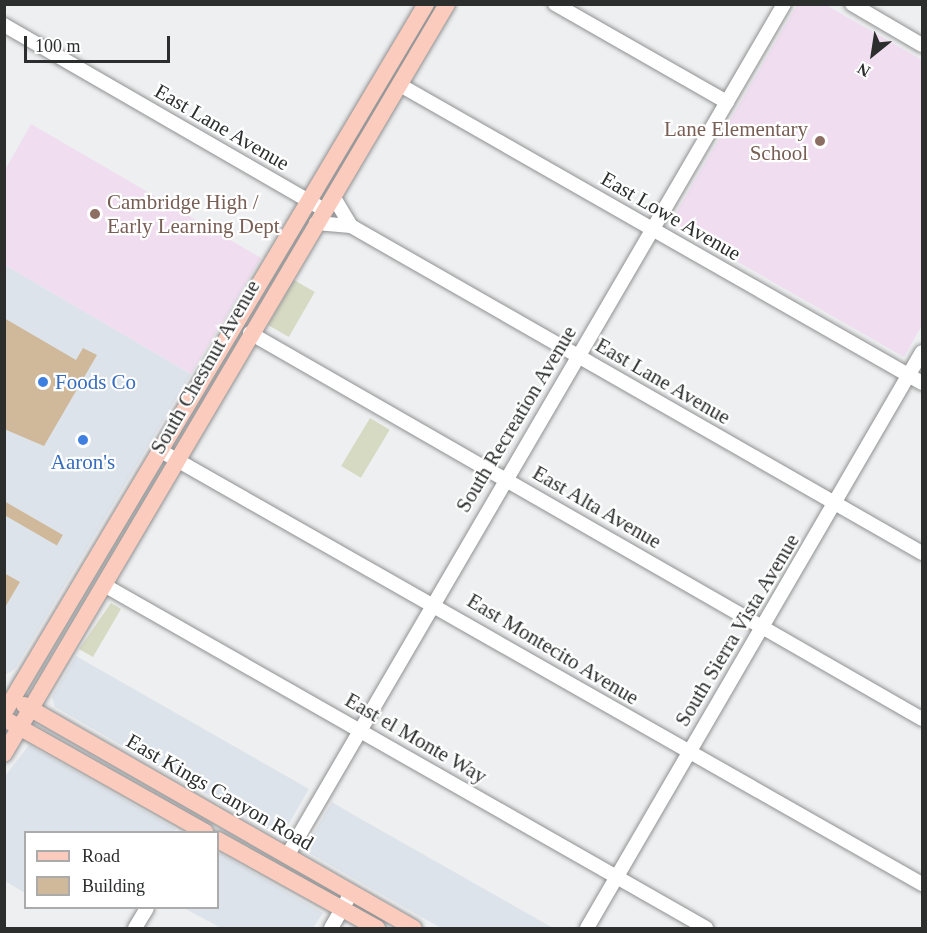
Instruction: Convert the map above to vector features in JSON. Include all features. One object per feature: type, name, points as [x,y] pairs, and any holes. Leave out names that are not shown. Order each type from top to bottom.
[{"type":"main road","name":"South Chestnut Avenue","points":[[7,702],[161,451],[426,4]]},
{"type":"main road","name":"South Chestnut Avenue","points":[[4,754],[250,333],[447,4]]},
{"type":"main road","points":[[379,121],[374,113],[407,55],[403,43]]},
{"type":"main road","points":[[104,585],[104,568],[129,522],[127,507]]},
{"type":"main road","name":"East Kings Canyon Road","points":[[7,702],[31,710],[414,928]]},
{"type":"main road","name":"East Kings Canyon Road","points":[[4,719],[196,831]]},
{"type":"main road","name":"East Kings Canyon Road","points":[[219,841],[377,928]]},
{"type":"street","points":[[555,4],[727,102]]},
{"type":"street","name":"South Recreation Avenue","points":[[287,856],[504,478],[579,357],[784,4]]},
{"type":"street","points":[[852,4],[922,45]]},
{"type":"street","name":"East Lane Avenue","points":[[4,25],[922,553]]},
{"type":"street","name":"East Lowe Avenue","points":[[400,85],[922,383]]},
{"type":"street","name":"East Lane Avenue","points":[[324,210],[351,226]]},
{"type":"street","name":"East Alta Avenue","points":[[250,333],[761,624],[922,719]]},
{"type":"street","name":"South Sierra Vista Avenue","points":[[587,928],[761,624],[836,504],[922,352]]},
{"type":"street","name":"East Montecito Avenue","points":[[161,451],[432,602],[689,753],[922,884]]},
{"type":"street","name":"East el Monte Way","points":[[104,585],[706,928]]},
{"type":"street","points":[[196,831],[204,809]]},
{"type":"street","points":[[331,928],[351,894]]},
{"type":"street","points":[[135,928],[146,909]]},
{"type":"shaded area","name":"Lane Elementary School","points":[[797,5],[826,5],[922,60],[922,325],[904,357],[670,223]]},
{"type":"shaded area","name":"Cambridge High / Early Learning Dept","points":[[31,124],[261,258],[191,374],[5,265],[5,170]]},
{"type":"shaded area","points":[[5,265],[191,374],[15,669],[5,675]]},
{"type":"shaded area","points":[[76,656],[309,789],[281,837],[55,707],[52,697]]},
{"type":"shaded area","points":[[29,745],[176,829],[175,831],[24,831],[24,892],[5,881],[5,776]]},
{"type":"shaded area","points":[[332,802],[553,928],[441,928],[363,884],[304,850]]},
{"type":"shaded area","points":[[219,853],[323,913],[313,928],[221,928],[186,909],[219,909]]},
{"type":"green space","points":[[294,280],[315,292],[289,337],[268,325]]},
{"type":"green space","points":[[370,418],[390,430],[361,478],[341,466]]},
{"type":"green space","points":[[111,603],[121,609],[93,657],[79,649]]},
{"type":"building","name":"Foods Co","points":[[4,318],[76,360],[83,348],[97,355],[44,446],[4,429]]},
{"type":"building","points":[[4,501],[63,535],[57,545],[4,515]]},
{"type":"building","points":[[4,573],[20,582],[4,609]]},
{"type":"place","name":"Lane Elementary School","points":[[820,141]]},
{"type":"place","name":"Cambridge High / Early Learning Dept","points":[[95,214]]},
{"type":"place","name":"Foods Co","points":[[43,382]]},
{"type":"place","name":"Aaron's","points":[[83,440]]}]
